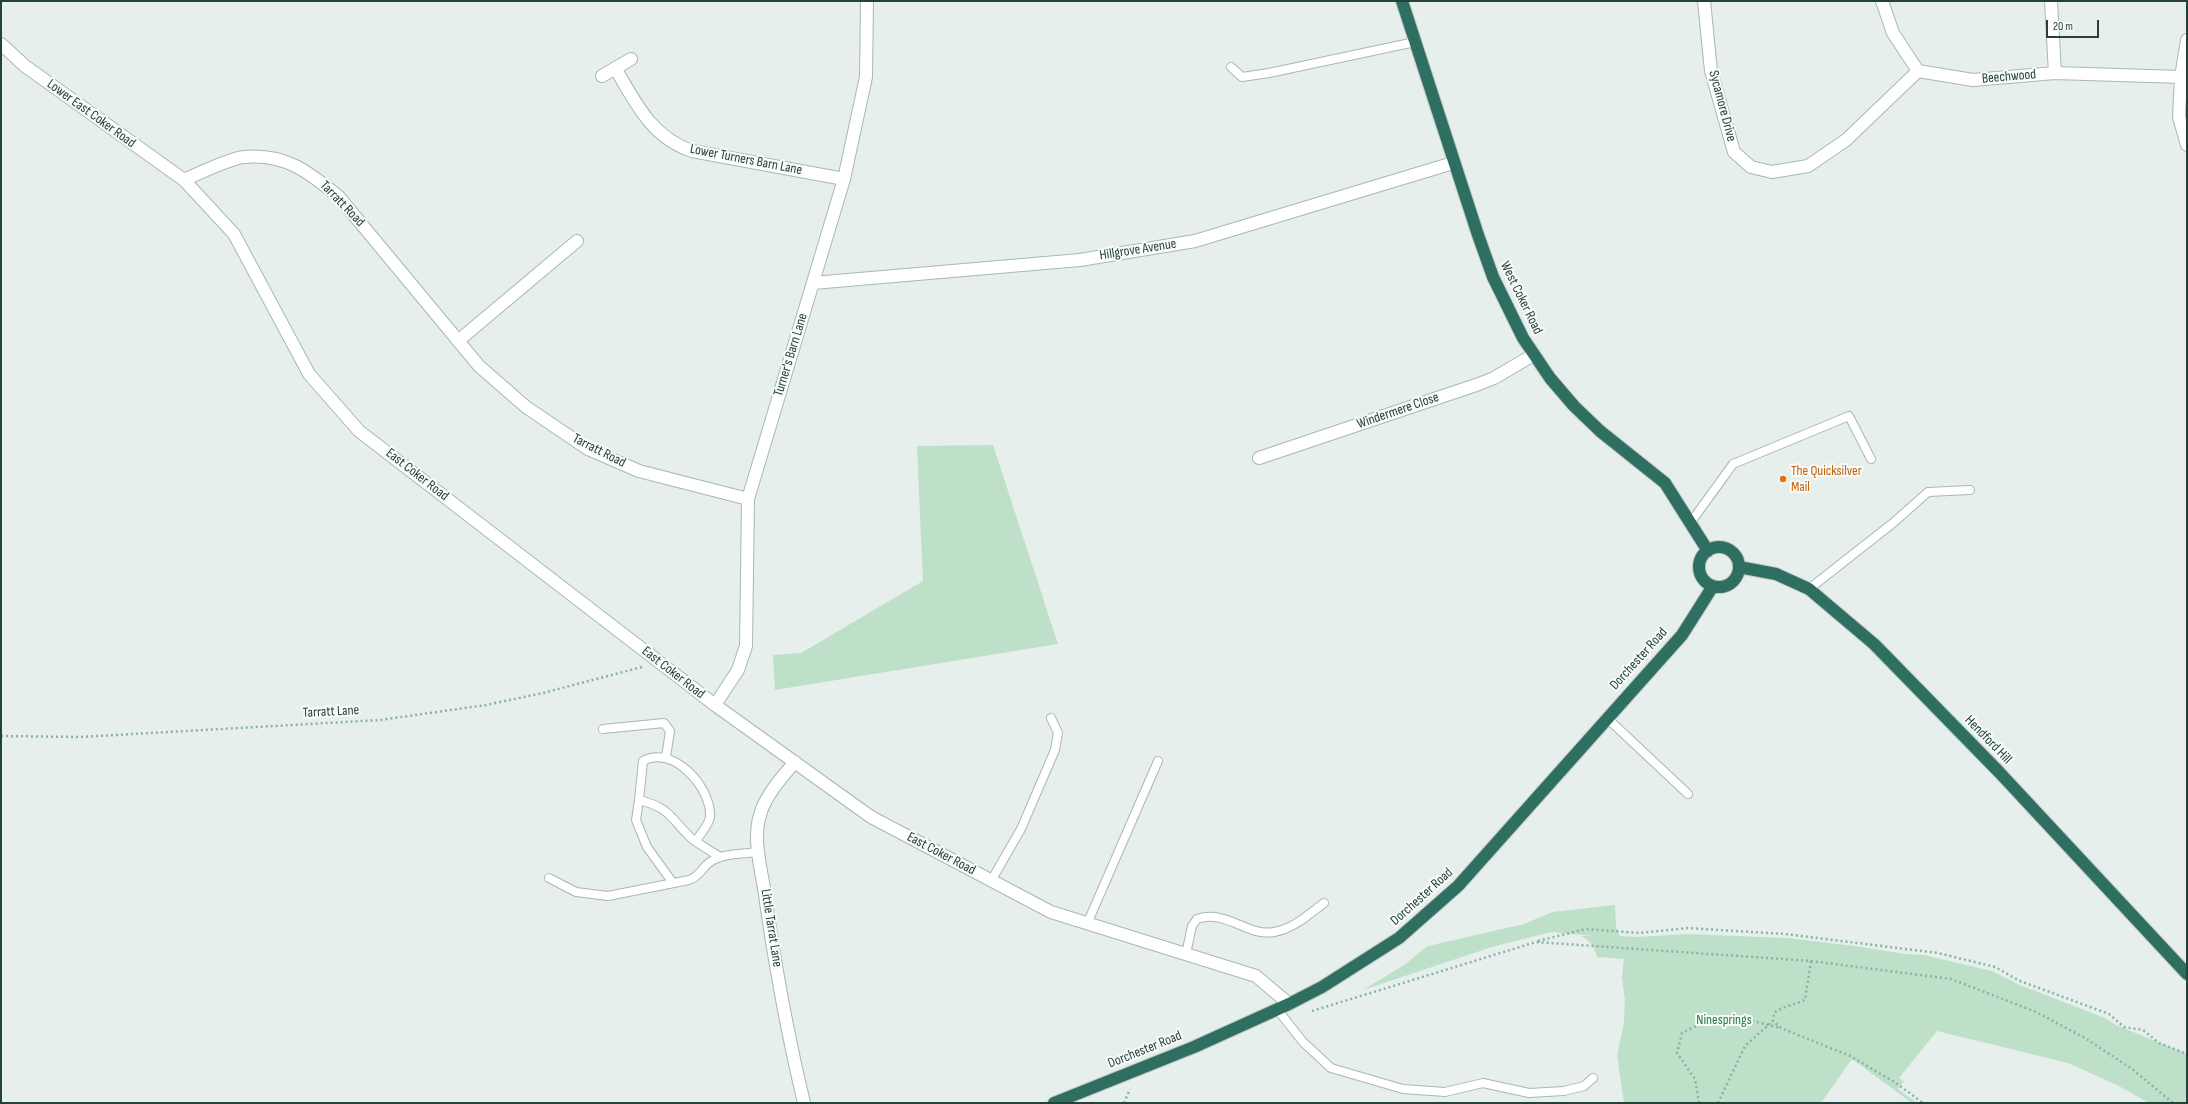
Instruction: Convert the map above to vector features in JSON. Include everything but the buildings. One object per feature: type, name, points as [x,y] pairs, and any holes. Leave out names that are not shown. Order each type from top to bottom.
[{"type":"highway","name":"West Coker Road","points":[[1402,1],[1453,163],[1493,277],[1508,310],[1533,355],[1574,406],[1600,431],[1665,483],[1708,551]]},
{"type":"highway","points":[[1720,548],[1729,550],[1737,559],[1739,567],[1738,573],[1731,583],[1725,586],[1713,586],[1703,579],[1700,573],[1701,560],[1708,551],[1720,548]]},
{"type":"highway","name":"Hendford Hill","points":[[1739,567],[1776,574],[1809,589],[1874,644],[1999,772],[2187,974]]},
{"type":"highway","name":"Dorchester Road","points":[[1054,1103],[1281,1014],[1289,1004],[1322,987],[1399,938],[1458,886],[1682,635],[1713,586]]},
{"type":"street","name":"Turner's Barn Lane","points":[[714,705],[738,670],[746,646],[748,499],[844,179],[866,77],[867,1]]},
{"type":"street","name":"Sycamore Drive","points":[[1704,1],[1711,71],[1734,152],[1751,167],[1772,172],[1808,166],[1846,140],[1918,71]]},
{"type":"street","points":[[1882,1],[1893,33],[1918,71]]},
{"type":"street","points":[[2051,1],[2055,73]]},
{"type":"street","points":[[2187,40],[2181,76],[2179,117],[2187,145]]},
{"type":"street","name":"Lower East Coker Road","points":[[1,44],[25,66],[184,180]]},
{"type":"street","points":[[602,76],[631,59]]},
{"type":"street","name":"Lower Turners Barn Lane","points":[[615,68],[646,119],[675,145],[692,151],[844,179]]},
{"type":"street","name":"Beechwood","points":[[1918,71],[1973,80],[2055,73],[2181,76]]},
{"type":"street","name":"Tarratt Road","points":[[184,180],[243,157],[280,158],[313,176],[339,197],[479,366],[526,407],[588,449],[639,470],[748,499]]},
{"type":"street","name":"Hillgrove Avenue","points":[[813,283],[1080,260],[1195,241],[1453,163]]},
{"type":"street","name":"East Coker Road","points":[[184,180],[234,234],[309,374],[359,431],[714,705],[871,817],[991,881],[1051,912],[1256,976],[1289,1004]]},
{"type":"street","points":[[458,340],[577,241]]},
{"type":"street","name":"Windermere Close","points":[[1259,458],[1479,384],[1503,373],[1533,355]]},
{"type":"street","name":"Little Tarrat Lane","points":[[795,762],[768,797],[760,815],[759,852],[790,1040],[804,1103]]},
{"type":"lane","points":[[1231,67],[1242,78],[1269,74],[1415,42]]},
{"type":"lane","points":[[1691,522],[1734,464],[1850,416],[1870,459]]},
{"type":"lane","points":[[1809,589],[1893,523],[1928,492],[1970,490]]},
{"type":"lane","points":[[991,881],[1022,829],[1055,750],[1058,733],[1051,718]]},
{"type":"lane","points":[[1607,718],[1688,794]]},
{"type":"lane","points":[[603,729],[664,723],[670,731],[666,757]]},
{"type":"lane","points":[[673,883],[647,847],[636,820],[643,761],[650,757],[666,757],[686,768],[707,798],[710,819],[696,841]]},
{"type":"lane","points":[[1087,924],[1158,761]]},
{"type":"lane","points":[[638,800],[650,803],[666,810],[696,841],[720,857]]},
{"type":"lane","points":[[549,878],[576,892],[608,896],[698,877],[709,863],[720,857],[759,852]]},
{"type":"lane","points":[[1186,954],[1192,926],[1197,920],[1214,916],[1258,931],[1272,933],[1296,924],[1324,903]]},
{"type":"lane","points":[[1281,1014],[1303,1042],[1331,1068],[1403,1089],[1445,1092],[1483,1084],[1529,1093],[1564,1091],[1584,1086],[1592,1078]]},
{"type":"path","name":"Tarratt Lane","points":[[1,736],[80,737],[380,720],[486,705],[543,693],[641,668],[655,659]]},
{"type":"path","points":[[1281,1014],[1364,996],[1536,942],[1586,929],[1640,933],[1687,928],[1785,934],[1938,953],[1995,967],[2020,981],[2110,1014],[2124,1027],[2142,1030],[2159,1042],[2187,1054]]},
{"type":"path","points":[[1536,942],[1811,961],[1951,979],[2022,1007],[2085,1038],[2132,1069],[2173,1103]]},
{"type":"path","points":[[1718,1103],[1746,1046],[1773,1021],[1774,1013],[1781,1007],[1793,1006],[1805,1000],[1811,961]]},
{"type":"path","points":[[1699,1103],[1695,1079],[1677,1053],[1682,1033],[1704,1022],[1738,1017],[1781,1028],[1850,1056],[1896,1083],[1923,1103]]},
{"type":"path","points":[[1773,1021],[1781,1028]]},
{"type":"path","points":[[1124,1103],[1132,1082]]},
{"type":"green space","points":[[993,445],[1058,644],[775,690],[773,655],[801,653],[923,581],[917,446]]},
{"type":"green space","name":"Ninesprings","points":[[1615,905],[1616,927],[1620,936],[1638,937],[1686,934],[1787,938],[1855,946],[1905,954],[1924,955],[1992,971],[2020,985],[2105,1018],[2116,1025],[2187,1054],[2187,1103],[2149,1103],[2117,1085],[2068,1063],[1937,1031],[1899,1078],[1904,1081],[1898,1089],[1917,1103],[1912,1103],[1852,1059],[1821,1103],[1624,1103],[1617,1055],[1624,1023],[1625,1000],[1622,977],[1624,959],[1597,957],[1592,945],[1581,936],[1593,936],[1551,932],[1492,947],[1363,990],[1404,965],[1428,946],[1524,924],[1552,912]]},
{"type":"place","name":"The Quicksilver Mail","points":[[1783,479]]}]
